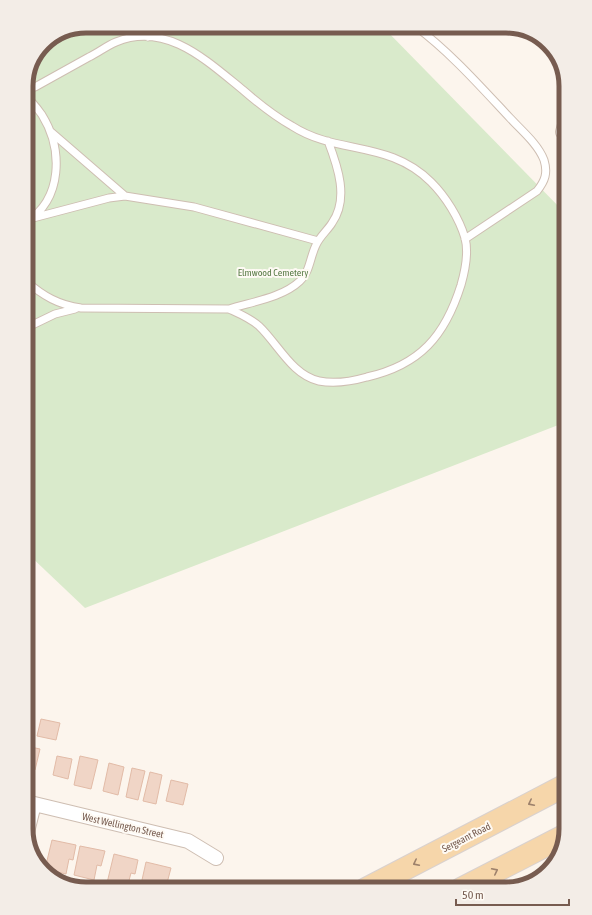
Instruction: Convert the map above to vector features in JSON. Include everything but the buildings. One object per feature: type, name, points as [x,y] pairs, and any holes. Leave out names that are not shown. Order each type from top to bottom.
[{"type":"main road","name":"Sergeant Road","points":[[380,882],[559,790]]},
{"type":"main road","points":[[475,882],[558,839]]},
{"type":"street","name":"West Wellington Street","points":[[33,804],[188,841],[216,858]]},
{"type":"lane","points":[[148,37],[155,33]]},
{"type":"lane","points":[[425,33],[494,101],[535,144],[544,159],[546,170],[544,182],[537,191],[465,239]]},
{"type":"lane","points":[[33,87],[116,42],[148,37],[174,41],[193,51],[215,66],[272,114],[294,128],[318,139],[375,151],[399,159],[415,169],[431,183],[447,202],[459,222],[465,239],[466,258],[457,298],[448,320],[435,340],[415,357],[379,375],[352,381],[320,381],[305,375],[292,365],[259,326],[245,316],[229,309]]},
{"type":"lane","points":[[33,103],[50,131],[57,151],[57,169],[50,193],[45,204],[33,218]]},
{"type":"lane","points":[[50,131],[125,196]]},
{"type":"lane","points":[[33,288],[40,294],[66,306],[81,308],[229,309],[283,293],[300,281],[310,265],[318,241],[332,224],[339,211],[341,195],[335,159],[328,141]]},
{"type":"lane","points":[[33,218],[109,198],[125,196],[194,207],[318,241]]},
{"type":"lane","points":[[33,325],[55,314],[81,308]]},
{"type":"green space","name":"Elmwood Cemetery","points":[[79,33],[389,33],[559,207],[559,425],[85,608],[33,559],[33,82],[38,62],[51,46],[59,40]]}]
